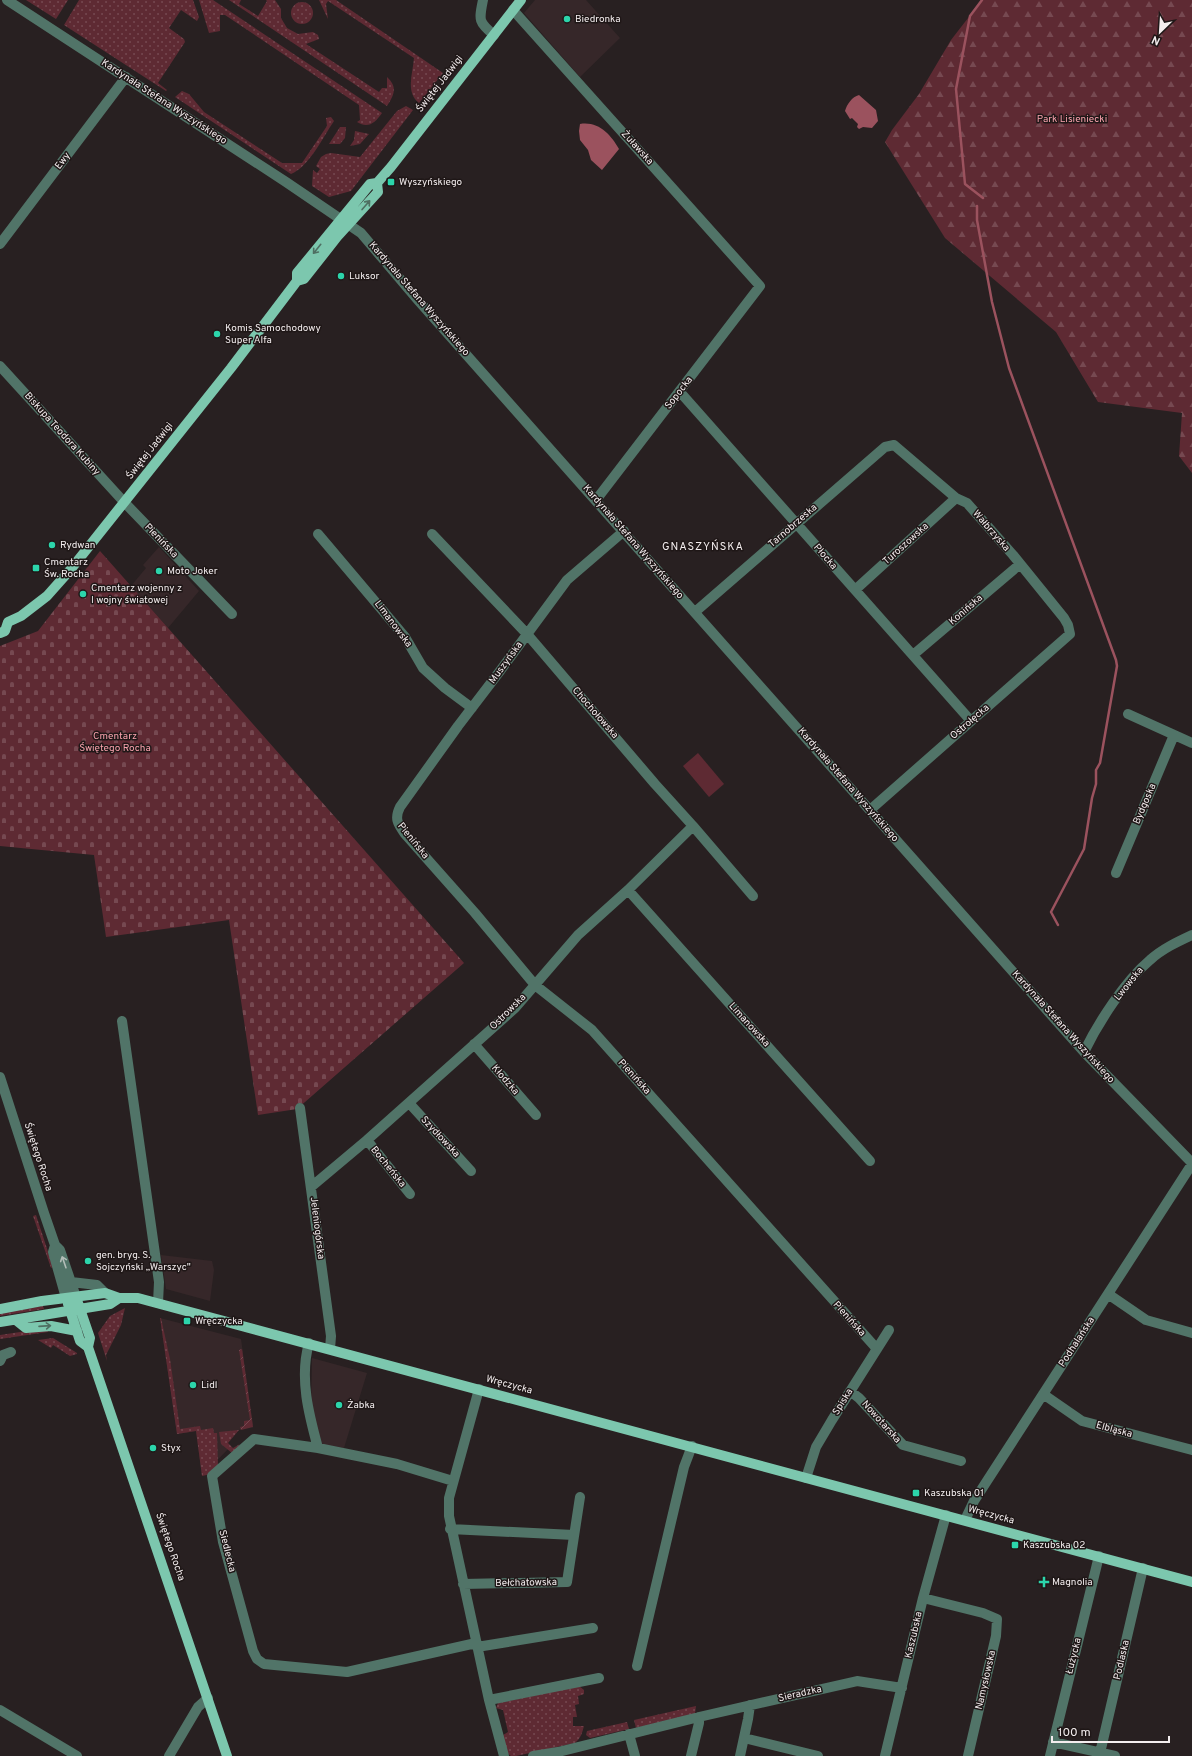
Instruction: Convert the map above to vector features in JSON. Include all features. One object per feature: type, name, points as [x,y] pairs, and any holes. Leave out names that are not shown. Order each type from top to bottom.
[{"type":"main road","name":"Świętej Jadwigi","points":[[0,633],[4,631],[4,621],[26,612],[54,589],[297,281],[297,273],[345,221],[370,184],[377,183],[521,0]]},
{"type":"main road","name":"Wręczycka","points":[[0,1309],[105,1293],[118,1298],[138,1298],[692,1446],[1192,1582]]},
{"type":"main road","name":"Świętego Rocha","points":[[71,1298],[80,1308],[90,1338],[88,1346],[227,1756]]},
{"type":"main road","name":"Świętego Rocha","points":[[71,1298],[70,1310],[80,1341],[88,1346]]},
{"type":"main road","name":"Wręczycka","points":[[0,1322],[110,1304],[118,1298]]},
{"type":"main road","points":[[16,1320],[26,1328],[51,1326],[77,1331]]},
{"type":"street","name":"Kardynała Stefana Wyszyńskiego","points":[[7,0],[345,221],[361,233],[407,287],[1084,1052],[1192,1163]]},
{"type":"street","points":[[483,0],[480,22],[483,27],[494,35]]},
{"type":"street","name":"Żuławska","points":[[513,10],[760,286]]},
{"type":"street","name":"Ewy","points":[[0,244],[126,77]]},
{"type":"street","name":"Sopocka","points":[[596,500],[760,286]]},
{"type":"street","name":"Biskupa Teodora Kubiny","points":[[0,366],[124,502]]},
{"type":"street","name":"Płocka","points":[[680,392],[971,721]]},
{"type":"street","name":"Tarnobrzeska","points":[[695,612],[885,447],[894,445]]},
{"type":"street","name":"Wałbrzyska","points":[[894,445],[956,498],[966,503],[1013,555],[1019,565],[1064,618],[1068,625],[1070,634]]},
{"type":"street","name":"Turoszowska","points":[[855,590],[956,498]]},
{"type":"street","name":"Pienińska","points":[[124,502],[232,614]]},
{"type":"street","name":"Muszyńska","points":[[400,807],[567,580],[624,531]]},
{"type":"street","name":"Limanowska","points":[[318,534],[405,637],[423,668],[445,688],[472,708]]},
{"type":"street","name":"Chochołowska","points":[[432,534],[527,634],[753,896]]},
{"type":"street","name":"Konińska","points":[[913,655],[1019,565]]},
{"type":"street","name":"Ostrołęcka","points":[[870,810],[1070,634]]},
{"type":"street","points":[[1128,714],[1192,743]]},
{"type":"street","name":"Bydgoska","points":[[1116,873],[1174,735]]},
{"type":"street","name":"Pienińska","points":[[400,807],[396,821],[535,985],[592,1030],[876,1349]]},
{"type":"street","name":"Ostrowska","points":[[312,1187],[515,1008],[578,935],[628,890],[693,826]]},
{"type":"street","name":"Limanowska","points":[[628,890],[870,1161]]},
{"type":"street","name":"Lwowska","points":[[1084,1052],[1106,1012],[1140,969],[1151,959],[1173,944],[1192,935]]},
{"type":"street","points":[[122,1021],[159,1282],[158,1303]]},
{"type":"street","name":"Kłodzka","points":[[474,1044],[536,1115]]},
{"type":"street","name":"Świętego Rocha","points":[[0,1077],[55,1245],[60,1250],[71,1282],[71,1298]]},
{"type":"street","name":"Szydłowska","points":[[408,1103],[471,1170]]},
{"type":"street","name":"Jeleniogórska","points":[[300,1108],[312,1187],[331,1343],[330,1349]]},
{"type":"street","name":"Bocheńska","points":[[367,1140],[410,1194]]},
{"type":"street","name":"Podhalańska","points":[[965,1520],[974,1501],[1192,1163]]},
{"type":"street","name":"Świętego Rocha","points":[[55,1245],[52,1252],[71,1298]]},
{"type":"street","points":[[71,1282],[97,1285],[105,1293]]},
{"type":"street","points":[[1108,1294],[1146,1320],[1192,1333]]},
{"type":"street","name":"Spiska","points":[[806,1478],[816,1447],[889,1330]]},
{"type":"street","points":[[309,1343],[305,1365],[308,1410],[318,1448]]},
{"type":"street","points":[[0,1361],[4,1355],[12,1352]]},
{"type":"street","points":[[479,1389],[453,1481],[448,1508],[450,1529],[488,1700],[504,1756]]},
{"type":"street","name":"Nowotarska","points":[[850,1391],[859,1398],[903,1445],[961,1461]]},
{"type":"street","name":"Elbląska","points":[[1043,1394],[1082,1421],[1192,1450]]},
{"type":"street","name":"Siedlecka","points":[[453,1481],[397,1464],[318,1448],[254,1439],[212,1476],[223,1542],[253,1651],[258,1659],[264,1664],[342,1673],[476,1645]]},
{"type":"street","points":[[637,1666],[684,1467],[692,1446]]},
{"type":"street","name":"Bełchatowska","points":[[463,1584],[567,1582],[580,1497]]},
{"type":"street","name":"Kaszubska","points":[[885,1756],[923,1598],[946,1515]]},
{"type":"street","points":[[450,1529],[574,1535]]},
{"type":"street","name":"Łużycka","points":[[1050,1756],[1099,1556]]},
{"type":"street","name":"Podlaska","points":[[1100,1753],[1143,1568]]},
{"type":"street","name":"Namysłowska","points":[[923,1598],[983,1613],[997,1619],[996,1636],[968,1756]]},
{"type":"street","points":[[476,1645],[593,1628]]},
{"type":"street","points":[[488,1700],[599,1678]]},
{"type":"street","name":"Sieradzka","points":[[533,1756],[558,1752],[699,1716],[857,1681],[902,1688]]},
{"type":"street","points":[[169,1756],[198,1707],[208,1698]]},
{"type":"street","points":[[740,1756],[750,1705]]},
{"type":"street","points":[[0,1710],[77,1756]]},
{"type":"street","points":[[692,1756],[699,1723],[699,1716]]},
{"type":"street","points":[[629,1734],[635,1756]]},
{"type":"street","points":[[744,1738],[818,1756]]},
{"type":"street","points":[[1053,1742],[1114,1756]]},
{"type":"street","points":[[579,1746],[582,1756]]},
{"type":"shaded area","points":[[535,0],[586,0],[620,38],[580,77],[524,13]]},
{"type":"shaded area","points":[[859,95],[876,110],[878,121],[872,128],[863,127],[859,129],[857,127],[858,124],[852,118],[850,119],[845,111],[850,101]]},
{"type":"shaded area","points":[[580,124],[593,125],[604,130],[619,149],[602,170],[591,160],[588,150],[580,140]]},
{"type":"shaded area","points":[[159,547],[199,591],[168,628],[131,586],[146,568],[143,565]]},
{"type":"shaded area","points":[[161,1255],[212,1261],[214,1270],[210,1301],[166,1289]]},
{"type":"shaded area","points":[[160,1318],[241,1339],[253,1425],[239,1430],[227,1443],[230,1447],[202,1476],[196,1431],[177,1434]]},
{"type":"shaded area","points":[[312,1358],[367,1373],[344,1448],[320,1444],[311,1411]]},
{"type":"green space","points":[[26,0],[68,0],[56,19]]},
{"type":"green space","points":[[79,0],[193,0],[199,17],[197,21],[181,10],[169,28],[184,39],[185,42],[158,83],[167,90],[166,91],[64,25]]},
{"type":"green space","points":[[199,0],[213,0],[382,113],[377,120],[371,124],[365,125],[357,122],[360,120],[359,105],[225,15],[220,15],[220,31],[209,33]]},
{"type":"green space","points":[[229,0],[241,0],[239,4],[258,16],[267,1],[266,0],[275,0],[281,9],[281,18],[287,28],[298,34],[313,32],[318,35],[319,39],[306,44],[379,92],[382,88],[387,88],[387,77],[393,84],[394,91],[387,106]]},
{"type":"green space","points":[[319,0],[336,0],[443,73],[419,103],[415,99],[411,88],[414,58],[328,1],[326,4],[328,19]]},
{"type":"green space","name":"Park Lisieniecki","points":[[982,0],[1192,0],[1192,473],[1179,456],[1182,413],[1098,402],[1056,332],[945,238],[885,142],[892,130],[919,94],[951,40]]},
{"type":"green space","points":[[302,2],[306,3],[312,9],[312,17],[306,23],[302,24],[298,23],[292,17],[291,13],[292,9],[298,3]]},
{"type":"green space","points":[[182,91],[189,94],[204,112],[282,163],[302,163],[327,126],[326,118],[331,117],[334,121],[310,158],[304,165],[291,174],[175,97]]},
{"type":"green space","points":[[406,106],[413,110],[351,191],[329,197],[312,186],[313,170],[317,173],[320,169],[316,166],[321,157],[331,153],[360,157],[397,111]]},
{"type":"green space","points":[[340,127],[346,127],[345,138],[340,144],[329,144]]},
{"type":"green space","points":[[355,131],[369,134],[360,144],[350,146],[354,140]]},
{"type":"green space","name":"Cmentarz Świętego Rocha","points":[[100,551],[464,963],[297,1109],[258,1115],[229,920],[106,937],[94,855],[0,846],[0,646],[38,631]]},
{"type":"green space","points":[[698,753],[724,784],[709,797],[683,766]]},
{"type":"green space","points":[[36,1215],[53,1267],[51,1268],[33,1216]]},
{"type":"green space","points":[[43,1306],[44,1309],[0,1316],[0,1313]]},
{"type":"green space","points":[[125,1308],[121,1325],[106,1355],[107,1361],[98,1333],[110,1316]]},
{"type":"green space","points":[[160,1318],[170,1359],[180,1429],[200,1426],[201,1430],[213,1428],[214,1433],[217,1433],[218,1466],[211,1474],[202,1476],[196,1431],[177,1434]]},
{"type":"green space","points":[[47,1328],[48,1332],[0,1339],[0,1335]]},
{"type":"green space","points":[[53,1338],[77,1354],[70,1356],[53,1345],[51,1348],[38,1340]]},
{"type":"green space","points":[[242,1349],[253,1427],[241,1430],[240,1427],[244,1426],[244,1421],[250,1420],[239,1350]]},
{"type":"green space","points":[[239,1430],[228,1443],[233,1448],[240,1444],[232,1453],[221,1444],[219,1432]]},
{"type":"green space","points":[[579,1686],[584,1690],[584,1694],[578,1696],[579,1704],[575,1705],[577,1717],[573,1717],[573,1726],[584,1726],[581,1735],[575,1743],[516,1756],[511,1756],[507,1753],[503,1735],[508,1732],[503,1710],[496,1708],[498,1703]]},
{"type":"green space","points":[[696,1706],[695,1714],[636,1728],[634,1720]]},
{"type":"green space","points":[[627,1722],[629,1729],[590,1738],[586,1735],[587,1731]]},
{"type":"waterway","points":[[982,0],[970,16],[956,89],[965,184],[983,198]]},
{"type":"waterway","points":[[977,206],[977,220],[992,302],[1009,368],[1117,666],[1100,763],[1096,770],[1096,784],[1092,798],[1084,849],[1051,912],[1058,925]]},
{"type":"place","name":"Biedronka","points":[[567,19]]},
{"type":"place","name":"Wyszyńskiego","points":[[391,182]]},
{"type":"place","name":"Luksor","points":[[341,276]]},
{"type":"place","name":"Komis Samochodowy Super Alfa","points":[[217,334]]},
{"type":"place","name":"Rydwan","points":[[52,545]]},
{"type":"place","name":"Cmentarz Św. Rocha","points":[[36,568]]},
{"type":"place","name":"Moto Joker","points":[[159,571]]},
{"type":"place","name":"Cmentarz wojenny z I wojny światowej","points":[[83,594]]},
{"type":"place","name":"gen. bryg. S. Sojczyński „Warszyc\"","points":[[88,1261]]},
{"type":"place","name":"Wręczycka","points":[[187,1321]]},
{"type":"place","name":"Lidl","points":[[193,1385]]},
{"type":"place","name":"Żabka","points":[[339,1405]]},
{"type":"place","name":"Styx","points":[[153,1448]]},
{"type":"place","name":"Kaszubska 01","points":[[916,1493]]},
{"type":"place","name":"Kaszubska 02","points":[[1015,1545]]},
{"type":"place","name":"Magnolia","points":[[1044,1582]]},
{"type":"district","name":"GNASZYŃSKA","points":[[703,547]]}]
